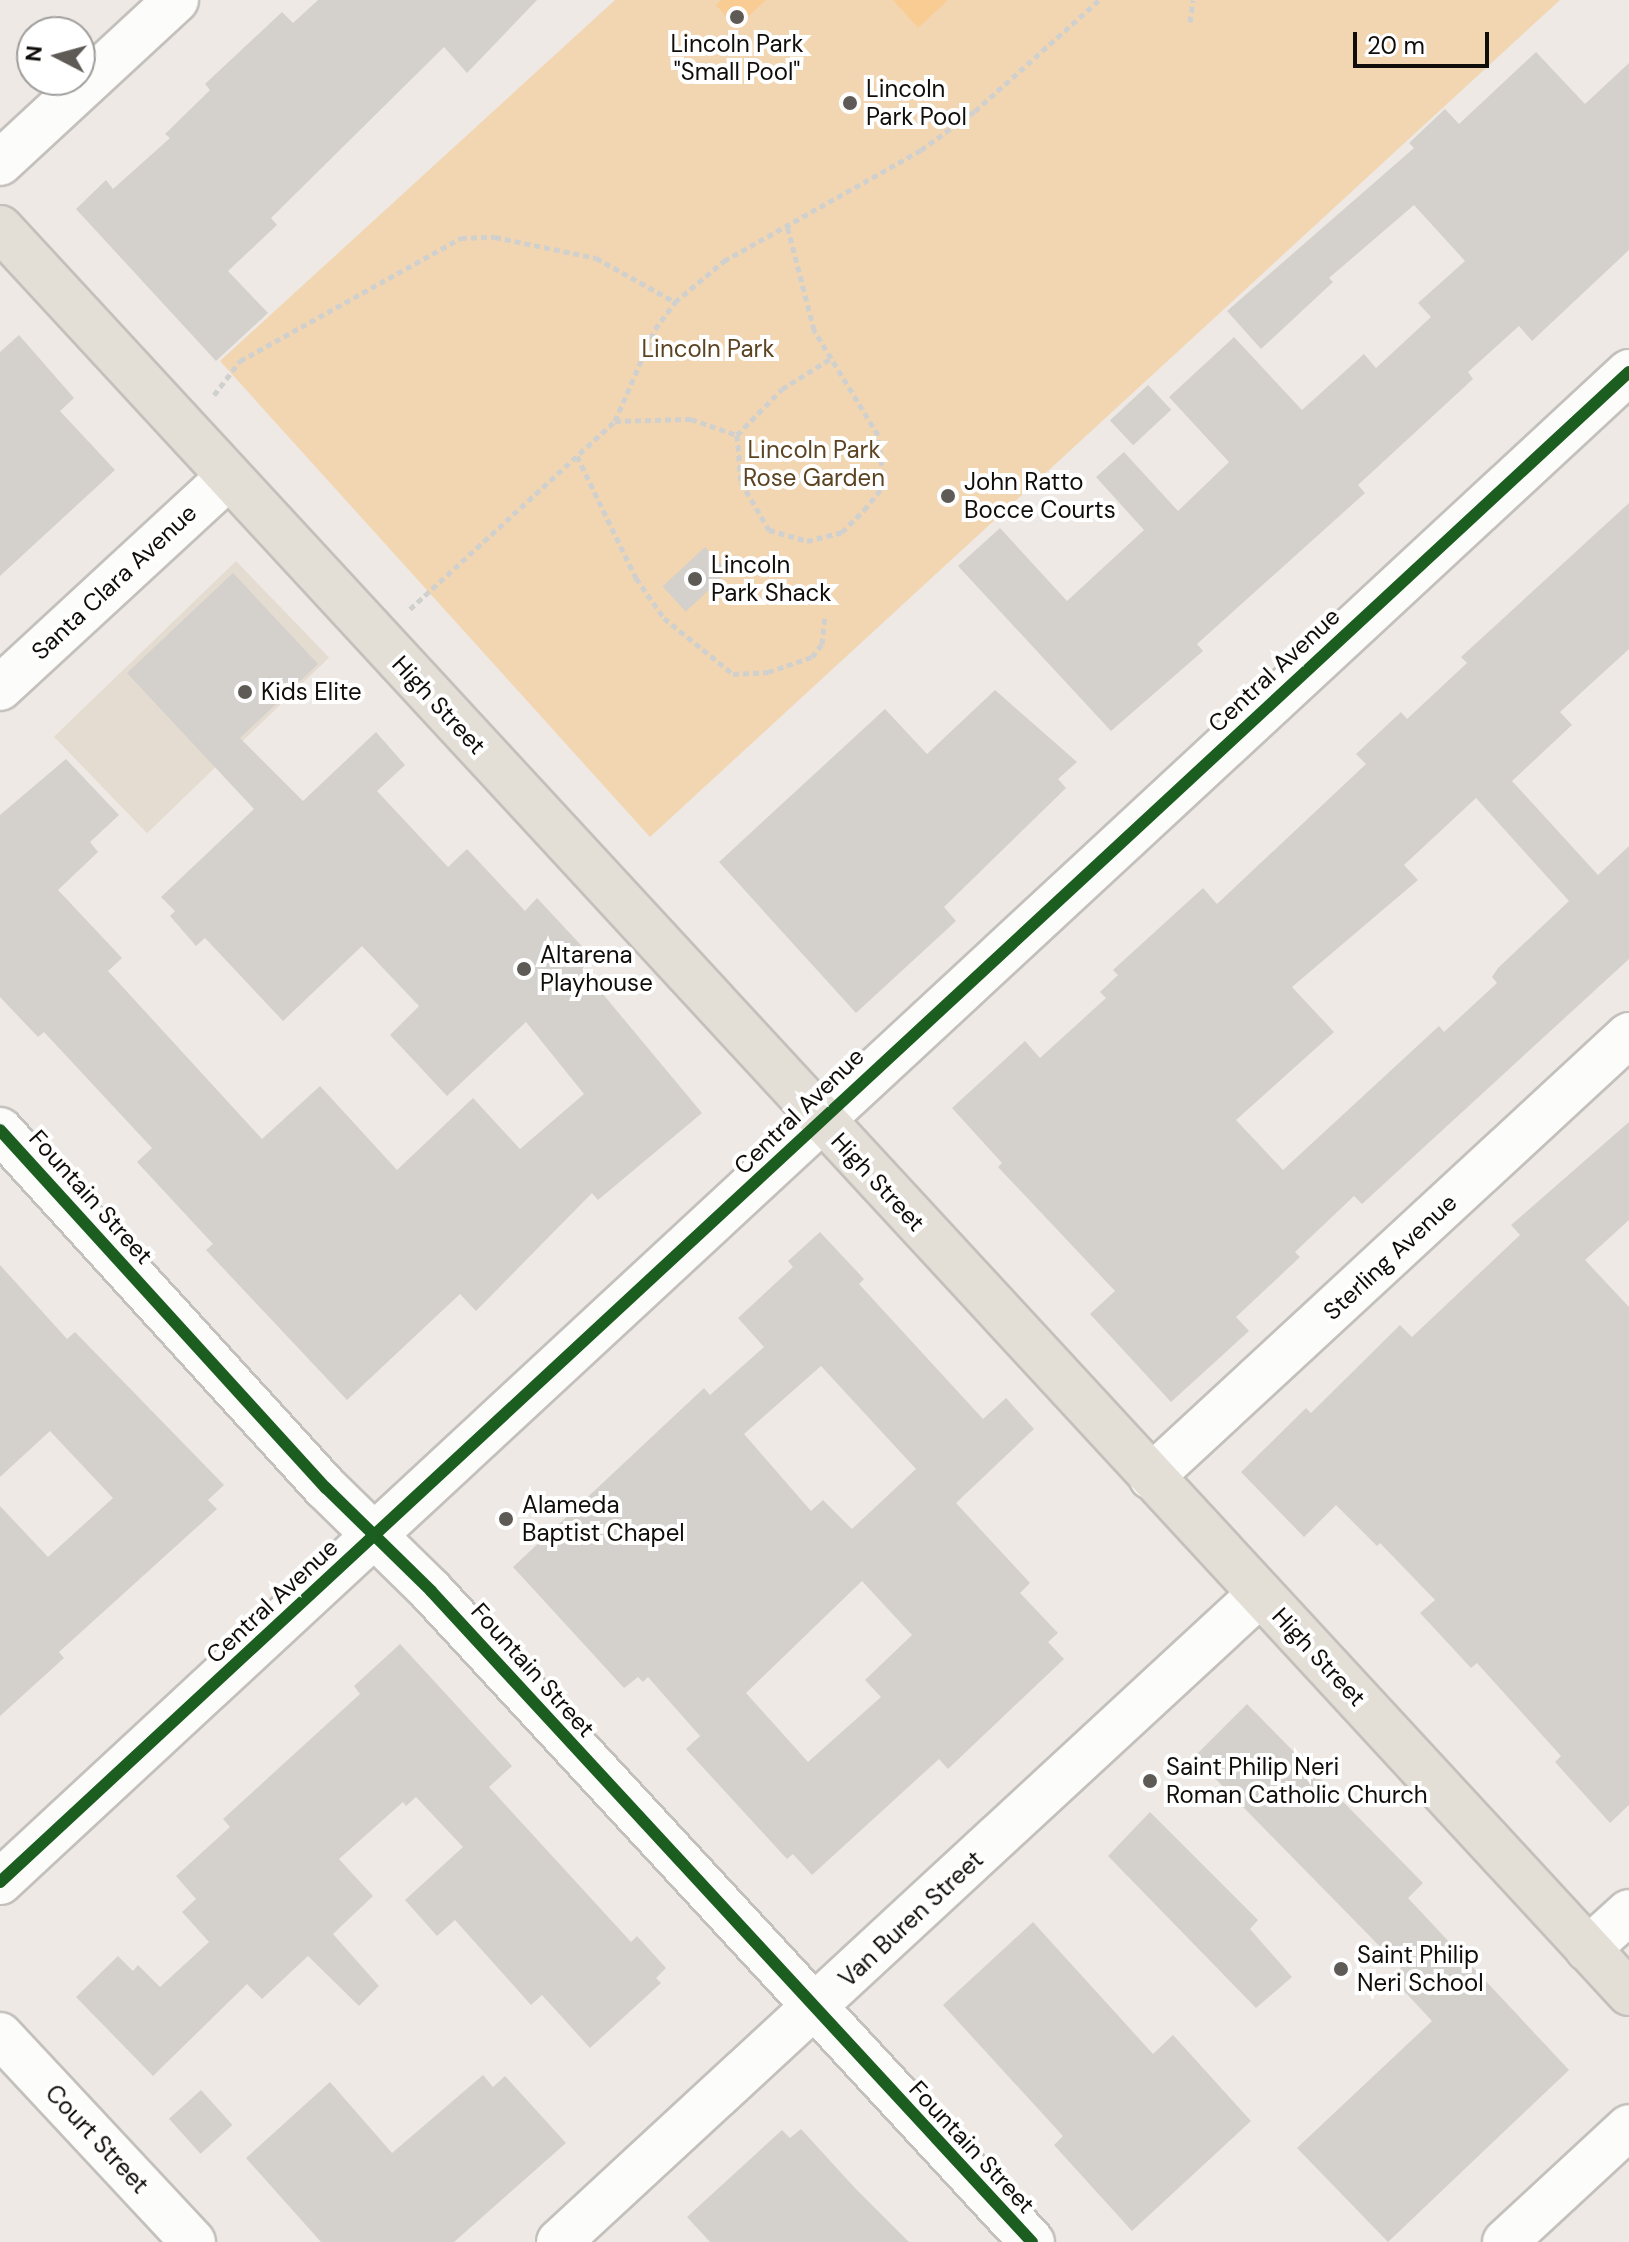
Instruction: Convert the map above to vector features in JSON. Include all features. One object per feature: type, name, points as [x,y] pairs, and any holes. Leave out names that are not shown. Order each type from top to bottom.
[{"type":"main road","name":"High Street","points":[[0,228],[1629,1993]]},
{"type":"street","points":[[0,163],[176,0]]},
{"type":"street","name":"Central Avenue","points":[[0,1882],[1629,372]]},
{"type":"street","name":"Santa Clara Avenue","points":[[0,688],[229,477]]},
{"type":"street","name":"Sterling Avenue","points":[[1151,1477],[1629,1035]]},
{"type":"street","name":"Fountain Street","points":[[0,1130],[813,2010],[1032,2242]]},
{"type":"street","name":"Van Buren Street","points":[[559,2242],[1260,1594]]},
{"type":"street","points":[[1588,1949],[1629,1912]]},
{"type":"street","name":"Court Street","points":[[0,2035],[193,2242]]},
{"type":"street","points":[[1505,2242],[1629,2127]]},
{"type":"path","points":[[377,638],[615,421],[655,329],[675,302],[724,261],[921,150],[975,111],[1099,0]]},
{"type":"path","points":[[1190,22],[1193,0]]},
{"type":"path","points":[[787,225],[814,330],[833,357],[878,435],[884,485],[842,532],[807,541],[769,530],[741,482],[737,435],[782,389],[833,357]]},
{"type":"path","points":[[186,430],[240,361],[461,238],[495,237],[596,258],[675,302]]},
{"type":"path","points":[[615,421],[691,419],[737,435]]},
{"type":"path","points":[[577,456],[636,578],[664,618],[733,674],[768,672],[812,657],[822,644],[825,615]]},
{"type":"shaded area","name":"Lincoln Park \"Small Pool\"","points":[[721,0],[766,0],[736,28],[716,5]]},
{"type":"shaded area","points":[[893,0],[948,0],[918,28]]},
{"type":"shaded area","points":[[236,561],[329,657],[147,833],[54,737]]},
{"type":"green space","name":"Lincoln Park","points":[[615,0],[1560,0],[650,837],[220,361]]},
{"type":"building","points":[[318,0],[537,0],[467,73],[444,47],[271,218],[277,225],[228,271],[268,313],[216,361],[76,209],[106,180],[113,189],[170,138],[165,134],[210,90],[205,84],[282,12],[293,23]]},
{"type":"building","points":[[1536,52],[1585,104],[1629,63],[1629,250],[1532,341],[1519,326],[1468,372],[1473,379],[1358,485],[1365,493],[1197,644],[1203,651],[1111,731],[958,566],[1000,528],[1067,601],[1144,530],[1096,477],[1124,452],[1178,511],[1229,462],[1169,397],[1234,337],[1302,410],[1364,354],[1376,368],[1431,317],[1418,303],[1465,261],[1414,205],[1329,278],[1333,282],[1261,349],[1227,311],[1414,148],[1409,143],[1445,109],[1459,124]]},
{"type":"building","points":[[19,335],[74,398],[60,411],[115,470],[0,576],[0,352]]},
{"type":"building","points":[[1148,385],[1171,410],[1133,445],[1110,420]]},
{"type":"building","points":[[1629,503],[1629,649],[1560,712],[1572,725],[1512,781],[1598,875],[1629,846],[1629,959],[1362,1204],[1354,1196],[1295,1252],[1300,1257],[1236,1317],[1249,1331],[1171,1402],[1090,1314],[1115,1291],[998,1167],[1002,1163],[952,1108],[1025,1041],[1040,1058],[1106,998],[1100,992],[1118,975],[1113,970],[1203,888],[1217,904],[1366,764],[1356,754],[1401,712],[1407,719],[1467,663],[1461,657]],"holes":[[[1476,798],[1569,901],[1498,968],[1492,977],[1497,983],[1444,1032],[1439,1026],[1283,1170],[1236,1120],[1334,1032],[1292,987],[1418,880],[1404,865]]]},
{"type":"building","name":"Lincoln Park Shack","points":[[705,547],[728,572],[686,611],[663,587]]},
{"type":"building","points":[[233,573],[318,664],[240,738],[303,801],[376,732],[405,765],[377,791],[448,867],[467,849],[525,911],[537,898],[593,958],[582,969],[702,1113],[598,1200],[592,1193],[476,1311],[460,1294],[347,1400],[206,1250],[213,1244],[137,1162],[152,1148],[44,1032],[38,1037],[0,997],[0,815],[66,759],[119,815],[90,842],[98,852],[58,890],[122,958],[108,971],[262,1139],[320,1086],[397,1170],[473,1098],[520,1149],[584,1094],[526,1022],[447,1096],[390,1035],[419,1006],[362,946],[283,1021],[205,938],[196,946],[170,916],[175,911],[161,897],[254,809],[127,673]]},
{"type":"building","points":[[995,690],[1077,762],[1058,779],[1066,788],[944,907],[956,921],[856,1013],[719,862],[885,709],[927,754]]},
{"type":"building","points":[[1629,1122],[1629,1220],[1585,1260],[1629,1307],[1629,1805],[1610,1823],[1555,1762],[1561,1756],[1477,1663],[1471,1668],[1420,1613],[1435,1600],[1380,1543],[1377,1546],[1336,1505],[1304,1537],[1241,1472],[1306,1408],[1311,1413],[1400,1325],[1412,1337],[1520,1235],[1511,1225]]},
{"type":"building","points":[[820,1232],[864,1279],[859,1284],[983,1419],[1006,1398],[1034,1429],[956,1503],[1030,1583],[1020,1593],[1058,1633],[1048,1642],[1064,1659],[948,1769],[939,1759],[812,1875],[793,1854],[787,1859],[686,1749],[700,1736],[648,1677],[643,1682],[638,1677],[624,1688],[513,1567],[704,1388],[710,1395],[764,1347],[738,1318],[793,1267],[788,1261]],"holes":[[[821,1366],[916,1469],[852,1529],[823,1500],[811,1511],[744,1434]],[[862,1581],[912,1635],[865,1680],[881,1697],[808,1762],[746,1693]]]},
{"type":"building","points":[[0,1265],[67,1339],[75,1332],[224,1485],[208,1500],[217,1509],[59,1652],[64,1658],[0,1716],[0,1506],[48,1557],[113,1498],[50,1431],[0,1477]]},
{"type":"building","points":[[400,1644],[512,1766],[489,1787],[631,1942],[637,1936],[666,1968],[656,1978],[661,1983],[590,2048],[542,1995],[531,2005],[455,1920],[437,1936],[405,1900],[463,1847],[416,1797],[406,1806],[403,1802],[339,1859],[373,1896],[333,1934],[379,1986],[359,2006],[308,1956],[262,1999],[247,1984],[153,2076],[76,1997],[118,1956],[133,1971],[138,1965],[160,1987],[209,1942],[182,1912],[196,1899],[176,1876],[230,1827],[223,1819],[360,1694],[354,1686]]},
{"type":"building","points":[[1247,1704],[1423,1883],[1408,1898],[1569,2070],[1388,2242],[1297,2148],[1432,2021],[1391,1977],[1401,1968],[1194,1757]]},
{"type":"building","points":[[1150,1812],[1258,1920],[1250,1929],[1292,1977],[1256,2008],[1108,1856]]},
{"type":"building","points":[[1033,1922],[1153,2054],[1173,2035],[1251,2121],[1132,2231],[1054,2145],[1063,2136],[943,2005]]},
{"type":"building","points":[[483,2075],[493,2087],[505,2076],[566,2143],[454,2242],[321,2242],[246,2158],[330,2082],[392,2153]]},
{"type":"building","points":[[201,2090],[232,2125],[200,2154],[169,2119]]},
{"type":"building","points":[[801,2129],[909,2242],[710,2242],[687,2217],[782,2130],[790,2138]]},
{"type":"cycle path","points":[[0,1882],[1629,372]]},
{"type":"cycle path","points":[[0,1130],[326,1488],[431,1591],[1032,2242]]},
{"type":"place","name":"Lincoln Park \"Small Pool\"","points":[[737,17]]},
{"type":"place","name":"Lincoln Park Pool","points":[[850,103]]},
{"type":"place","name":"John Ratto Bocce Courts","points":[[948,496]]},
{"type":"place","name":"Lincoln Park Shack","points":[[695,579]]},
{"type":"place","name":"Kids Elite","points":[[245,692]]},
{"type":"place","name":"Altarena Playhouse","points":[[524,969]]},
{"type":"place","name":"Alameda Baptist Chapel","points":[[506,1519]]},
{"type":"place","name":"Saint Philip Neri Roman Catholic Church","points":[[1150,1781]]},
{"type":"place","name":"Saint Philip Neri School","points":[[1341,1969]]},
{"type":"park label","name":"Lincoln Park Rose Garden","points":[[814,464]]}]
